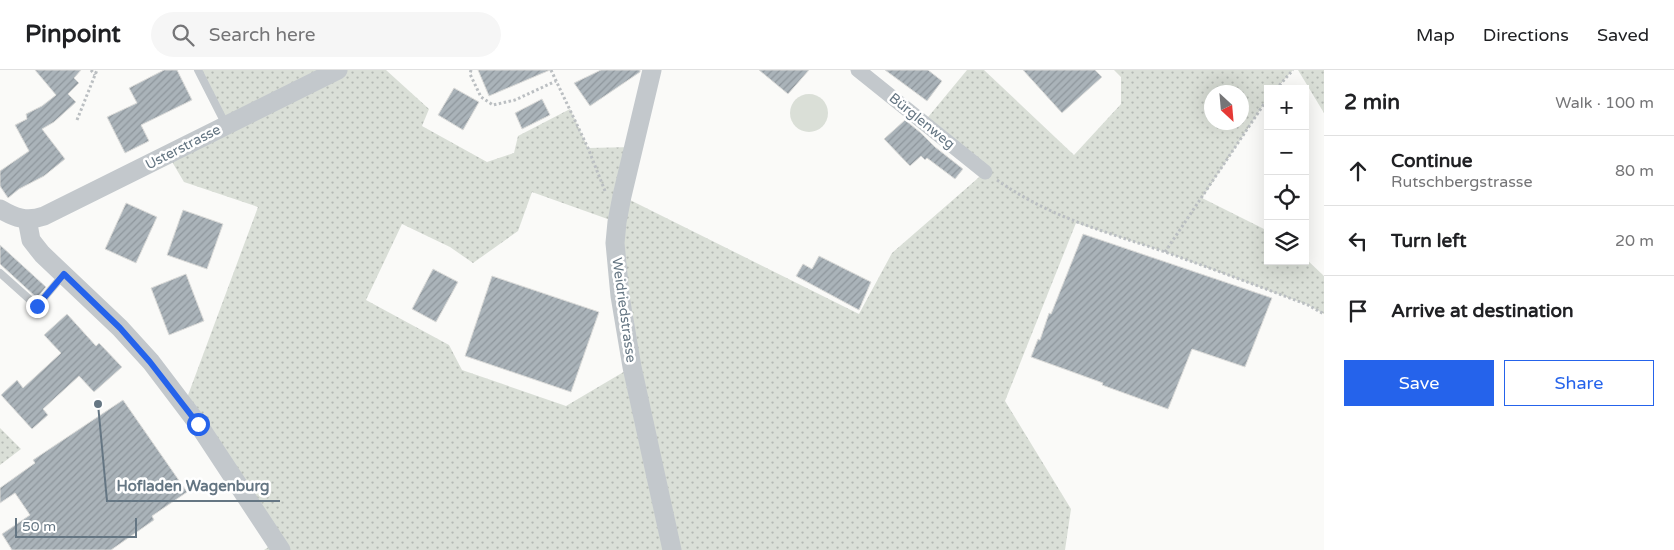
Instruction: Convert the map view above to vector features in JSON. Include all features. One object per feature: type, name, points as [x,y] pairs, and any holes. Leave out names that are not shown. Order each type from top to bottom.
[{"type":"street","name":"Usterstrasse","points":[[27,220],[36,219],[52,212],[338,70]]},
{"type":"street","name":"Weidriedstrasse","points":[[652,70],[622,196],[615,243],[620,296],[632,367],[672,550]]},
{"type":"street","name":"Bürglenweg","points":[[858,70],[985,172]]},
{"type":"street","points":[[0,209],[19,219],[27,220],[29,233],[36,247],[120,328],[150,362],[198,424],[281,550]]},
{"type":"lane","points":[[198,70],[226,125]]},
{"type":"lane","points":[[0,273],[37,306],[64,274]]},
{"type":"path","points":[[91,70],[95,75]]},
{"type":"path","points":[[77,120],[97,70]]},
{"type":"path","points":[[471,70],[470,74],[481,97],[493,105],[515,100],[556,81]]},
{"type":"path","points":[[551,70],[588,148],[606,194]]},
{"type":"path","points":[[1280,85],[1293,70]]},
{"type":"path","points":[[1165,252],[1264,104]]},
{"type":"path","points":[[985,172],[1013,192],[1040,207],[1076,223],[1165,252],[1308,305],[1324,314]]},
{"type":"shaded area","points":[[198,70],[386,70],[429,109],[422,126],[487,162],[514,153],[518,136],[570,109],[588,148],[634,147],[622,196],[859,314],[892,253],[985,172],[924,122],[967,70],[984,70],[1074,155],[1121,104],[1121,77],[1114,70],[1293,70],[1280,85],[1264,85],[1264,104],[1249,127],[1249,85],[1204,85],[1204,130],[1247,130],[1202,198],[1264,229],[1264,265],[1309,265],[1309,262],[1324,276],[1324,314],[1308,305],[1165,252],[1076,223],[1005,401],[1071,509],[1065,550],[264,550],[276,542],[184,406],[258,207],[184,182],[168,155],[226,125]],"holes":[[[532,192],[616,222],[632,367],[566,406],[462,370],[449,345],[366,300],[402,224],[450,247],[473,263],[518,231]]]},
{"type":"shaded area","points":[[1298,70],[1324,70],[1324,113],[1309,88],[1309,85],[1307,85]]},
{"type":"shaded area","points":[[809,94],[823,99],[828,113],[823,127],[809,132],[795,127],[790,113],[795,99]]},
{"type":"shaded area","points":[[0,428],[21,449],[0,465]]},
{"type":"building","points":[[35,70],[81,70],[74,78],[79,83],[68,94],[76,102],[54,122],[42,129],[65,159],[44,176],[19,189],[8,198],[0,186],[0,171],[29,151],[15,125],[27,119],[26,114],[42,106],[56,95]]},
{"type":"building","points":[[164,70],[177,70],[192,100],[141,125],[149,141],[125,153],[107,117],[137,103],[129,88]]},
{"type":"building","points":[[478,70],[550,70],[489,96]]},
{"type":"building","points":[[601,70],[640,70],[640,72],[590,106],[574,83]]},
{"type":"building","points":[[759,70],[809,70],[788,94]]},
{"type":"building","points":[[885,70],[928,70],[942,81],[927,101]]},
{"type":"building","points":[[1023,70],[1095,70],[1102,77],[1062,113]]},
{"type":"building","points":[[454,88],[479,102],[463,130],[438,115]]},
{"type":"building","points":[[542,99],[550,115],[522,129],[515,113]]},
{"type":"building","points":[[905,120],[963,169],[955,179],[927,158],[925,160],[921,156],[910,166],[884,139]]},
{"type":"building","points":[[126,203],[157,217],[136,263],[105,249]]},
{"type":"building","points":[[183,210],[223,224],[207,269],[167,255]]},
{"type":"building","points":[[1083,234],[1272,298],[1245,367],[1192,349],[1168,409],[1031,357],[1038,339],[1040,340],[1049,313],[1051,314]]},
{"type":"building","points":[[0,245],[46,287],[37,298],[0,264]]},
{"type":"building","points":[[819,256],[871,282],[859,310],[796,276],[803,264],[812,269]]},
{"type":"building","points":[[433,269],[458,282],[436,322],[412,309]]},
{"type":"building","points":[[186,274],[204,321],[169,335],[151,288]]},
{"type":"building","points":[[492,276],[599,312],[571,392],[465,356]]},
{"type":"building","points":[[67,314],[96,346],[99,343],[122,367],[94,392],[79,376],[43,409],[48,415],[32,429],[1,395],[17,380],[23,388],[61,353],[44,335]]},
{"type":"building","points":[[123,400],[187,492],[152,516],[154,520],[111,550],[12,550],[2,534],[30,515],[15,493],[0,503],[0,488],[35,463],[33,460]]},
{"type":"place","name":"Hofladen Wagenburg","points":[[98,404]]},
{"type":"route","points":[[37,306],[64,274],[120,328],[150,362],[198,424]]}]
